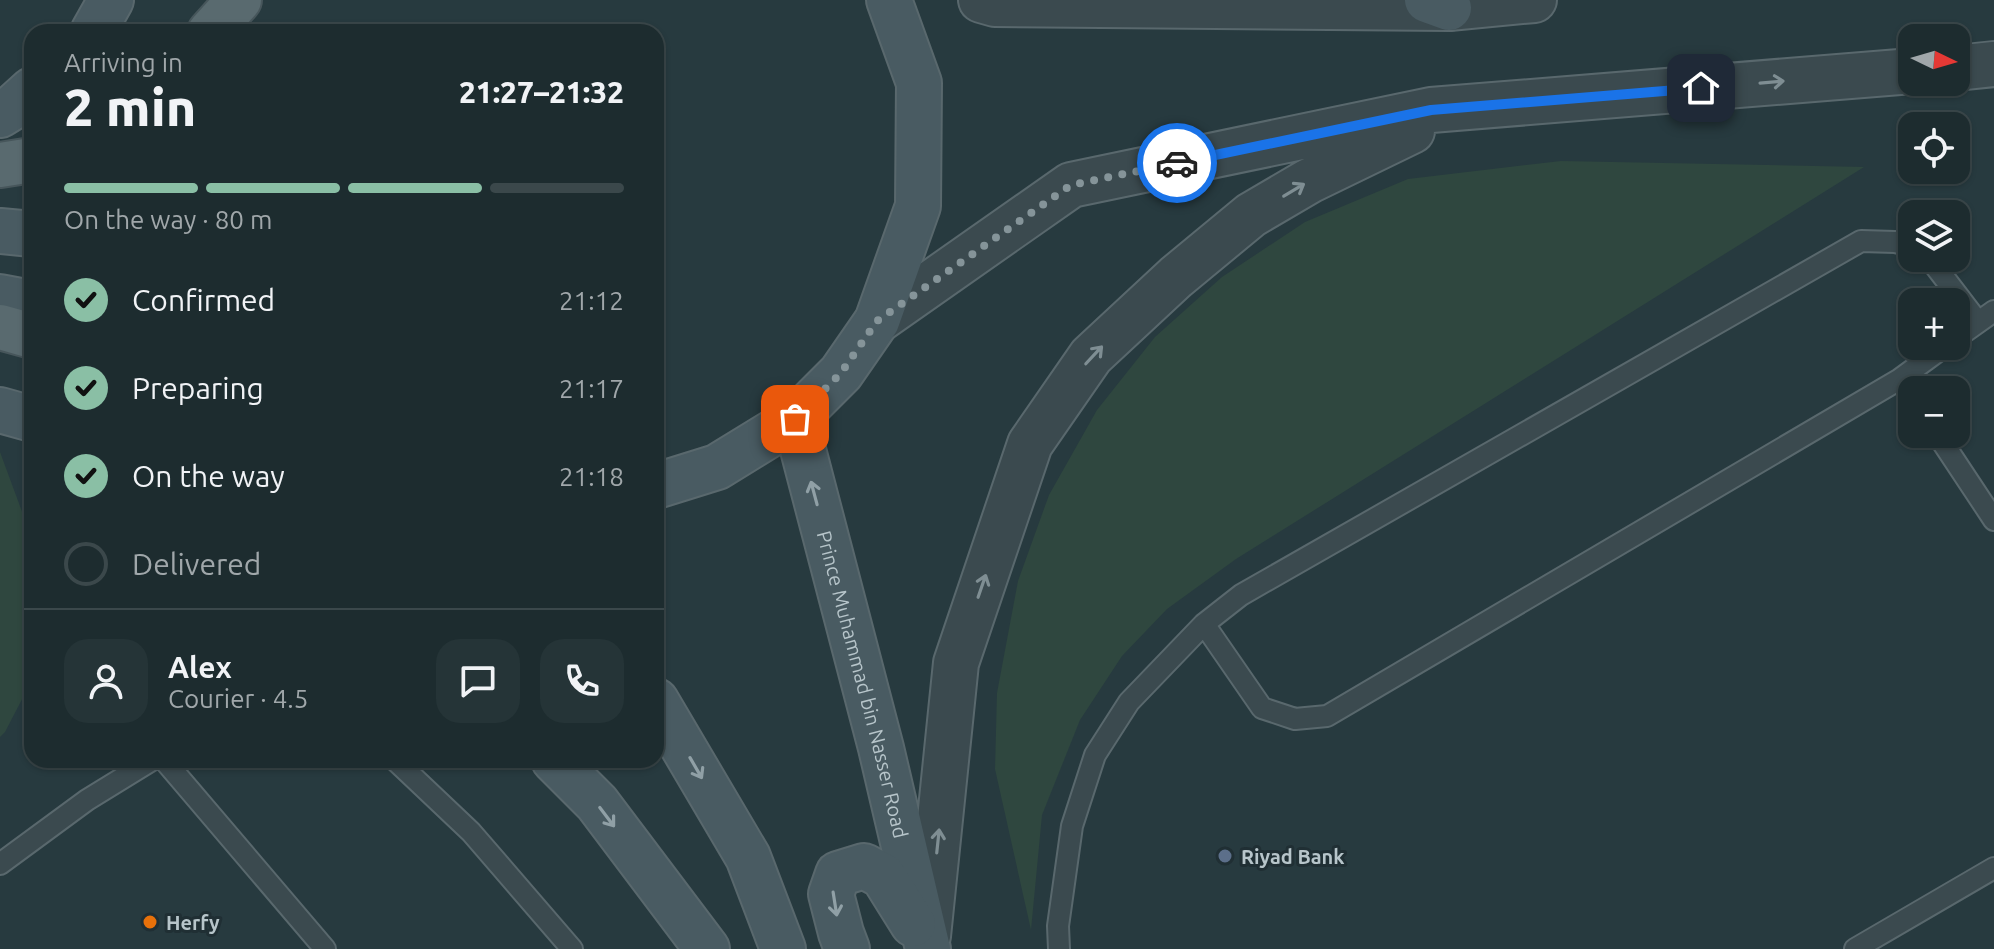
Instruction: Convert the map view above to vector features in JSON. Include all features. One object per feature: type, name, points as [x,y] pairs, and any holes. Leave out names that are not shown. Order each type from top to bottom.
[{"type":"main road","points":[[98,24],[111,0]]},
{"type":"main road","points":[[217,24],[239,0]]},
{"type":"main road","points":[[245,24],[254,0]]},
{"type":"main road","points":[[664,484],[717,467],[795,419],[841,373],[877,321],[918,206],[919,83],[889,0]]},
{"type":"main road","points":[[0,115],[24,97]]},
{"type":"main road","points":[[0,165],[24,161]]},
{"type":"main road","points":[[0,231],[24,233]]},
{"type":"main road","points":[[0,297],[24,302]]},
{"type":"main road","points":[[0,327],[24,334]]},
{"type":"main road","points":[[0,410],[24,417]]},
{"type":"main road","name":"Prince Muhammad bin Nasser Road","points":[[795,419],[881,748],[928,948]]},
{"type":"main road","points":[[664,715],[748,857],[783,949]]},
{"type":"main road","points":[[562,768],[597,803],[707,949]]},
{"type":"main road","points":[[847,949],[831,894],[838,874],[864,866],[883,876],[928,948]]},
{"type":"street","points":[[981,0],[995,4],[1438,4],[1534,0]]},
{"type":"street","points":[[1970,67],[1994,64]]},
{"type":"street","points":[[877,321],[1071,185],[1431,110],[1898,72]]},
{"type":"street","points":[[928,948],[956,663],[1030,444],[1091,356],[1176,277],[1251,215],[1309,181],[1459,108]]},
{"type":"lane","points":[[1059,949],[1058,926],[1072,826],[1095,755],[1129,702],[1204,624],[1241,595],[1861,241],[1898,243]]},
{"type":"lane","points":[[1943,272],[1986,316]]},
{"type":"lane","points":[[1904,376],[1926,360]]},
{"type":"lane","points":[[1204,624],[1262,708],[1295,719],[1327,716],[1898,380]]},
{"type":"lane","points":[[1946,448],[1994,520]]},
{"type":"lane","points":[[0,864],[87,800],[139,768]]},
{"type":"lane","points":[[171,768],[325,949]]},
{"type":"lane","points":[[403,768],[471,832],[572,949]]},
{"type":"lane","points":[[1855,949],[1994,868]]},
{"type":"green space","points":[[1561,161],[1864,167],[1236,559],[1167,609],[1122,656],[1080,720],[1042,815],[1031,930],[995,769],[997,693],[1018,581],[1049,495],[1097,410],[1155,337],[1222,277],[1305,222],[1408,179]]},
{"type":"green space","points":[[0,452],[24,517],[24,695],[0,737]]},
{"type":"way so far","points":[[795,419],[841,373],[877,321],[1071,185],[1177,163]]},
{"type":"place","name":"Riyad Bank","points":[[1225,856]]},
{"type":"place","name":"Herfy","points":[[150,922]]},
{"type":"route","points":[[1177,163],[1431,110],[1701,88]]}]
